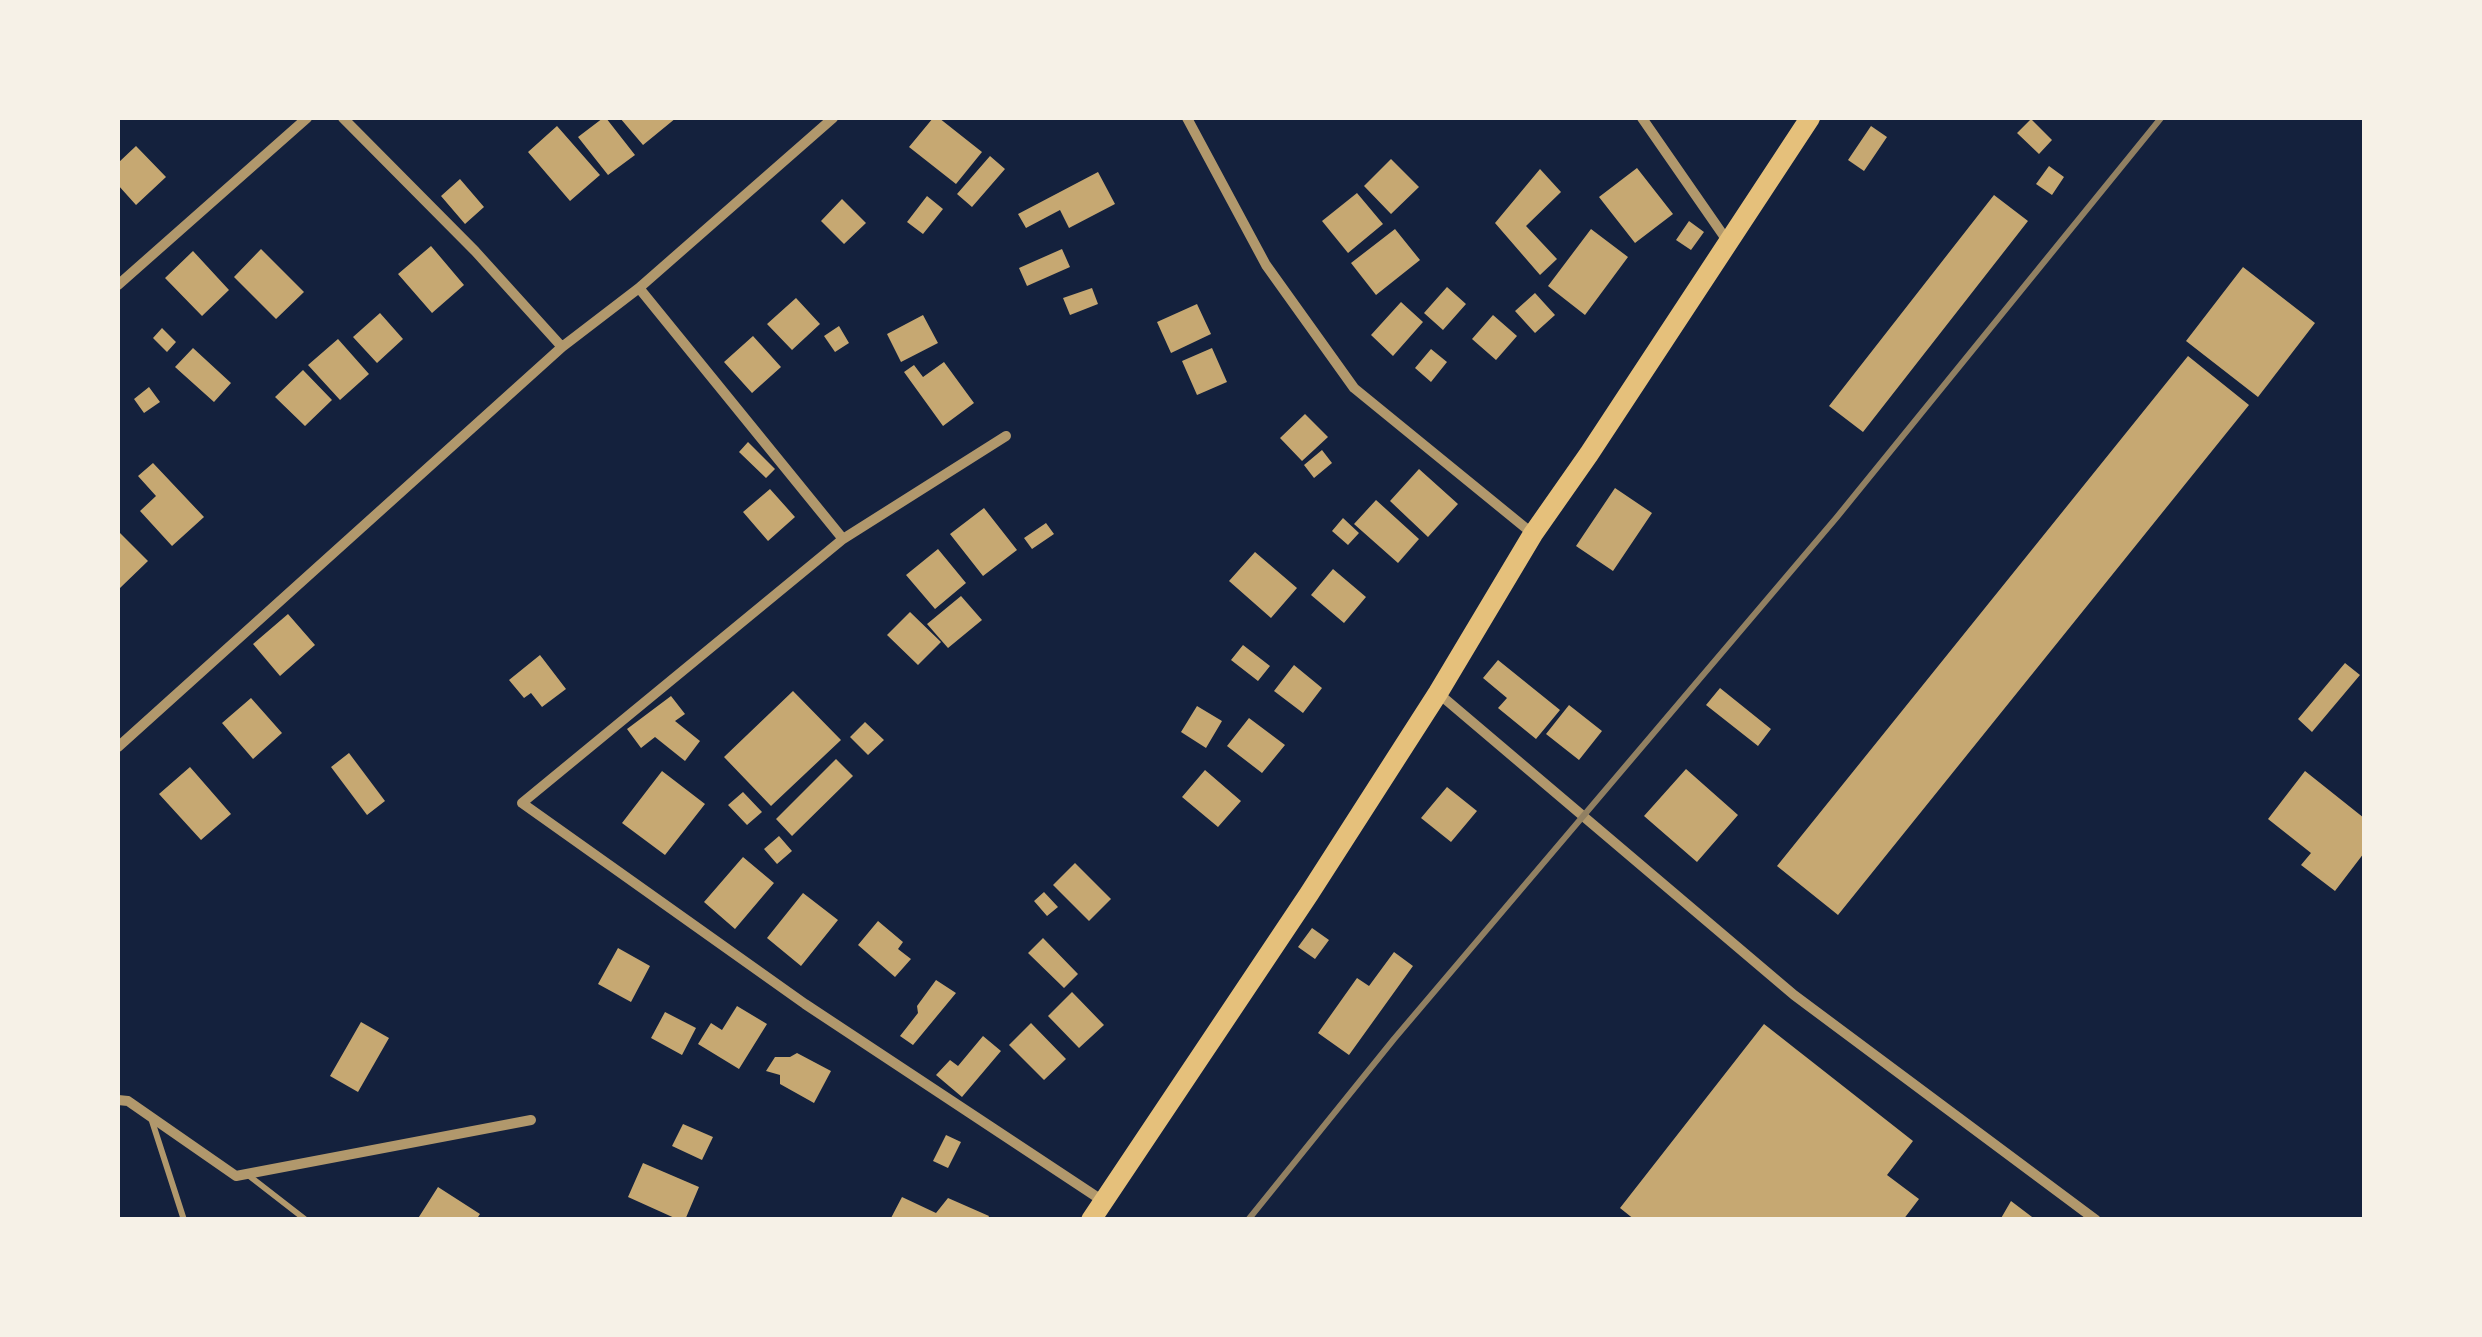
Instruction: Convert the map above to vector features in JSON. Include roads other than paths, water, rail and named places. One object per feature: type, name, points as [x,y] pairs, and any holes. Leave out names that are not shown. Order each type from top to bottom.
[{"type":"main road","points":[[1097,1210],[1309,894],[1438,693],[1532,534],[1810,118]]},
{"type":"street","points":[[118,285],[307,118]]},
{"type":"street","points":[[343,118],[475,251],[562,346]]},
{"type":"street","points":[[118,747],[562,346],[638,288],[833,118]]},
{"type":"street","points":[[1186,118],[1266,266],[1354,388],[1532,534]]},
{"type":"street","points":[[1642,118],[1728,243]]},
{"type":"street","points":[[638,288],[843,539]]},
{"type":"street","points":[[1006,436],[843,539],[522,803],[1097,1210]]},
{"type":"street","points":[[1438,693],[1794,995],[2096,1220]]},
{"type":"street","points":[[118,1100],[128,1101],[236,1176],[532,1120]]},
{"type":"lane","points":[[150,1117],[184,1220]]},
{"type":"lane","points":[[247,1175],[306,1220]]},
{"type":"railway","points":[[1248,1220],[1394,1039],[1837,517],[2161,118]]}]
